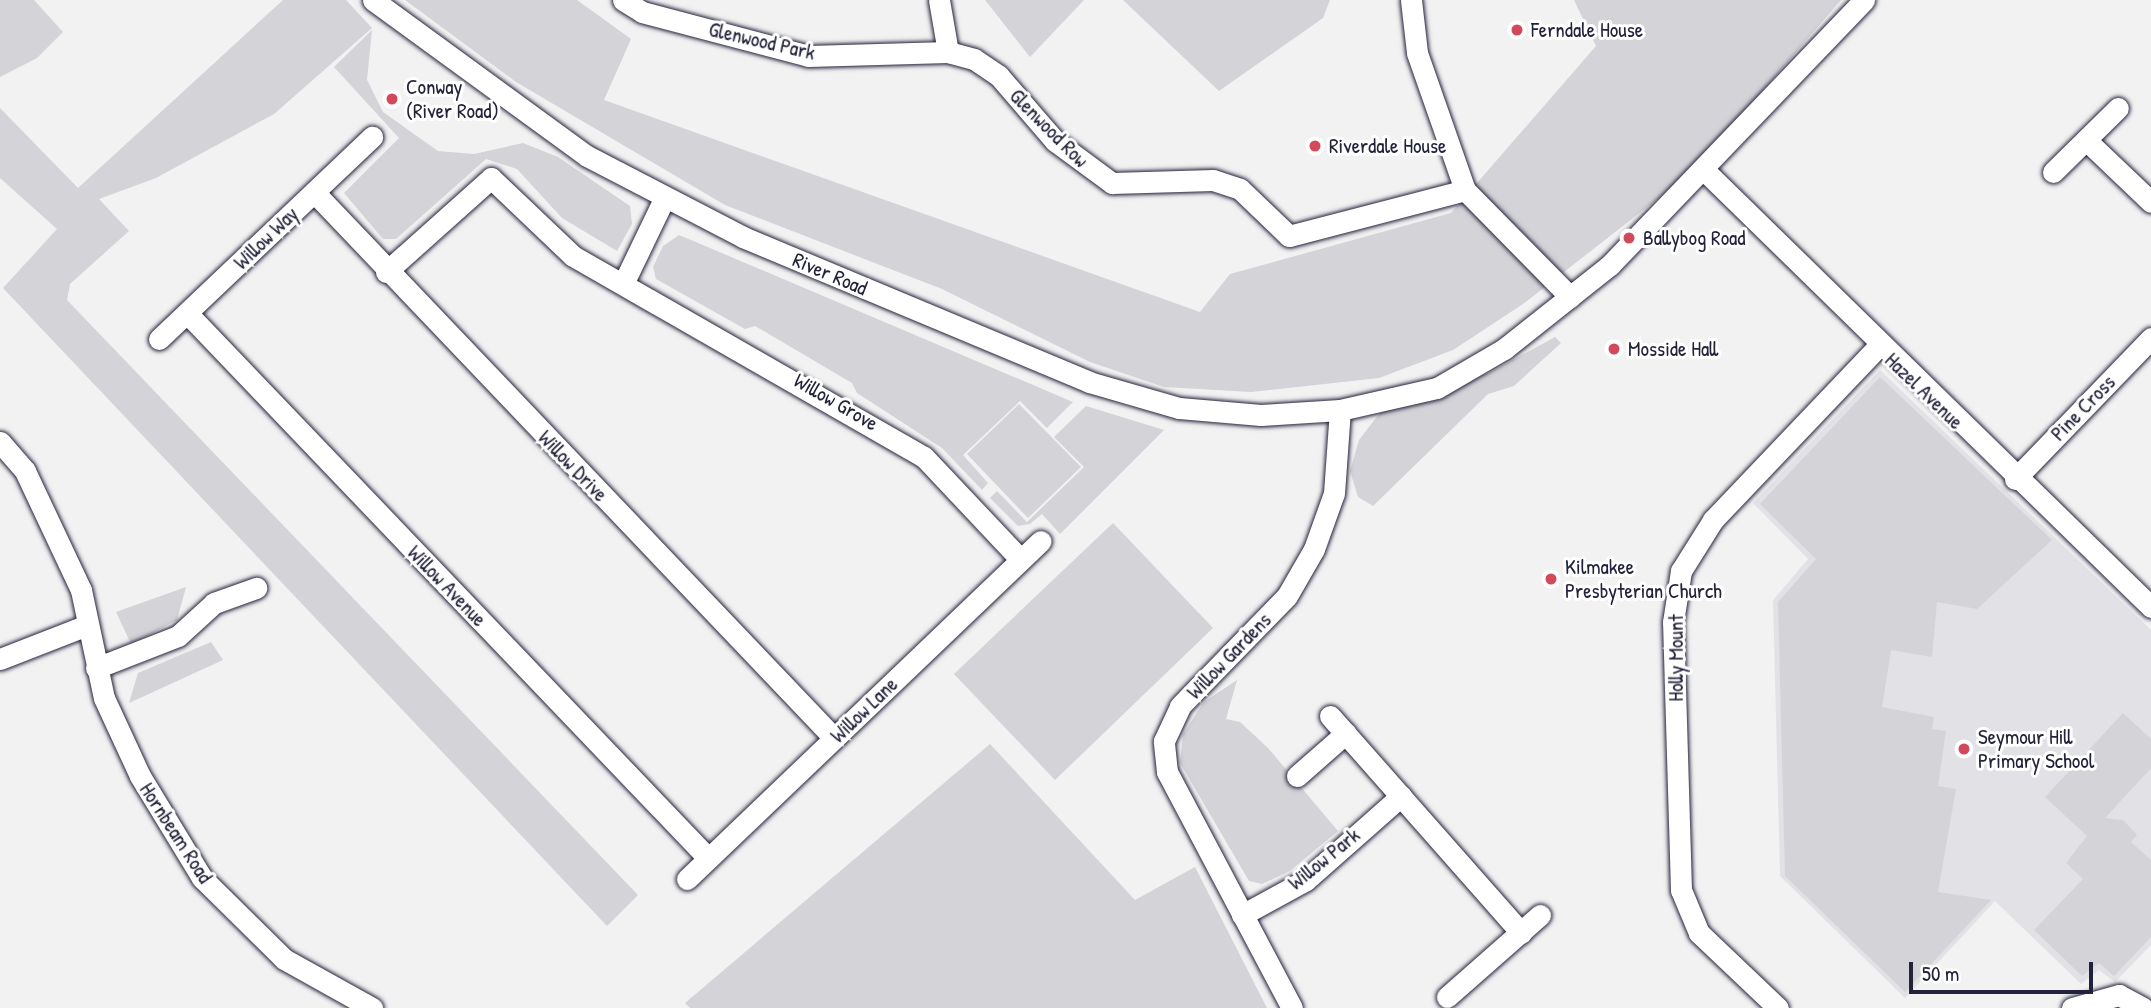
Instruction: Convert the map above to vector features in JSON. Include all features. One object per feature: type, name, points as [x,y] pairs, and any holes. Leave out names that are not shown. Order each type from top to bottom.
[{"type":"street","name":"River Road","points":[[373,0],[535,122],[664,199],[1118,391],[1179,408],[1248,414],[1340,411]]},
{"type":"street","name":"Glenwood Park","points":[[623,0],[642,12],[808,56],[948,52]]},
{"type":"street","points":[[939,0],[948,52]]},
{"type":"street","points":[[1411,0],[1417,53],[1465,190],[1570,297]]},
{"type":"street","points":[[1340,411],[1437,388],[1504,349],[1570,297],[1703,169],[1864,0]]},
{"type":"street","name":"Glenwood Row","points":[[948,52],[974,59],[999,76],[1055,141],[1112,183],[1213,180],[1240,189],[1289,236],[1465,190]]},
{"type":"street","points":[[2053,172],[2118,108]]},
{"type":"street","name":"Willow Way","points":[[159,339],[372,137]]},
{"type":"street","points":[[2086,140],[2151,202]]},
{"type":"street","name":"Hazel Avenue","points":[[1703,169],[1878,347],[2151,607]]},
{"type":"street","name":"Willow Grove","points":[[386,272],[491,178],[573,256],[624,282],[897,438],[924,457],[1020,559]]},
{"type":"street","name":"Willow Drive","points":[[314,192],[386,272],[834,738]]},
{"type":"street","points":[[624,282],[664,199]]},
{"type":"street","name":"Willow Avenue","points":[[187,313],[708,859]]},
{"type":"street","name":"Pine Cross","points":[[2015,479],[2151,338]]},
{"type":"street","name":"Holly Mount","points":[[1778,1008],[1699,933],[1681,890],[1675,610],[1681,571],[1713,520],[1878,347]]},
{"type":"street","name":"Willow Gardens","points":[[1292,1008],[1167,772],[1164,741],[1180,706],[1287,596],[1314,549],[1334,493],[1340,411]]},
{"type":"street","name":"Hornbeam Road","points":[[0,442],[25,471],[81,590],[96,668],[140,776],[202,878],[284,960],[372,1008]]},
{"type":"street","name":"Willow Lane","points":[[687,879],[1041,541]]},
{"type":"street","points":[[96,668],[178,636],[214,603],[256,588]]},
{"type":"street","points":[[0,659],[87,625]]},
{"type":"street","points":[[1330,716],[1521,933]]},
{"type":"street","points":[[1297,776],[1346,733]]},
{"type":"street","name":"Willow Park","points":[[1242,915],[1306,880],[1401,796]]},
{"type":"street","points":[[1447,997],[1540,915]]},
{"type":"street","points":[[2072,1008],[2119,995],[2143,1008]]},
{"type":"shaded area","points":[[0,0],[34,0],[63,32],[37,58],[0,77]]},
{"type":"shaded area","points":[[283,0],[346,0],[372,28],[274,114],[156,178],[99,199],[129,231],[70,284],[67,300],[638,895],[607,926],[3,288],[57,229],[0,178],[0,108],[78,188]]},
{"type":"shaded area","points":[[405,0],[577,0],[631,39],[604,100],[1200,312],[1230,274],[1451,213],[1596,46],[1574,0],[1841,0],[1692,172],[1523,304],[1453,350],[1379,378],[1251,392],[1164,387],[1090,362],[942,289],[725,205],[516,82]]},
{"type":"shaded area","points":[[985,0],[1084,0],[1030,57]]},
{"type":"shaded area","points":[[1123,0],[1330,0],[1323,18],[1219,91]]},
{"type":"shaded area","points":[[372,30],[367,80],[383,112],[438,151],[474,154],[523,143],[558,157],[630,206],[632,224],[617,251],[562,218],[517,169],[486,159],[396,239],[383,239],[344,193],[399,138],[334,67]]},
{"type":"shaded area","points":[[679,235],[1073,402],[1047,428],[1020,401],[963,455],[988,483],[982,490],[942,448],[857,393],[852,383],[755,326],[745,329],[656,279],[653,267],[663,246]]},
{"type":"shaded area","points":[[1555,337],[1561,343],[1514,386],[1488,394],[1373,506],[1358,497],[1350,471],[1359,440],[1382,410],[1489,373]]},
{"type":"shaded area","name":"Seymour Hill Primary School","points":[[1880,370],[2151,630],[2151,945],[2115,982],[2099,970],[2081,984],[1995,901],[1905,998],[1780,876],[1773,600],[1808,559],[1753,503]]},
{"type":"shaded area","points":[[1880,377],[2052,540],[1977,609],[1937,602],[1932,657],[1891,650],[1882,707],[1934,717],[1932,729],[1946,731],[1938,786],[1956,789],[1938,892],[1991,900],[1905,992],[1785,876],[1778,602],[1816,559],[1760,504]]},
{"type":"shaded area","points":[[1019,404],[1081,467],[1028,518],[967,454]]},
{"type":"shaded area","points":[[1086,406],[1164,430],[1060,534],[1042,514],[1030,524],[1018,526],[990,498],[997,491],[1027,522],[1084,467],[1054,437]]},
{"type":"shaded area","points":[[1113,523],[1213,628],[1055,780],[954,674]]},
{"type":"shaded area","points":[[186,587],[177,620],[131,644],[116,612]]},
{"type":"shaded area","points":[[211,642],[223,660],[129,703],[138,673]]},
{"type":"shaded area","points":[[1237,680],[1226,719],[1240,722],[1268,748],[1338,831],[1290,871],[1262,884],[1249,881],[1180,763],[1183,734],[1204,702]]},
{"type":"shaded area","points":[[2123,713],[2151,739],[2151,768],[2105,818],[2123,820],[2137,835],[2131,842],[2151,860],[2151,937],[2114,976],[2099,963],[2082,976],[2034,930],[2083,879],[2066,863],[2087,836],[2045,797]]},
{"type":"shaded area","points":[[990,744],[1135,900],[1195,867],[1267,1008],[690,1008],[685,1003]]},
{"type":"place","name":"Ferndale House","points":[[1517,30]]},
{"type":"place","name":"Conway (River Road)","points":[[392,99]]},
{"type":"place","name":"Riverdale House","points":[[1315,146]]},
{"type":"place","name":"Ballybog Road","points":[[1629,238]]},
{"type":"place","name":"Mosside Hall","points":[[1614,349]]},
{"type":"place","name":"Kilmakee Presbyterian Church","points":[[1551,579]]},
{"type":"place","name":"Seymour Hill Primary School","points":[[1964,749]]}]
